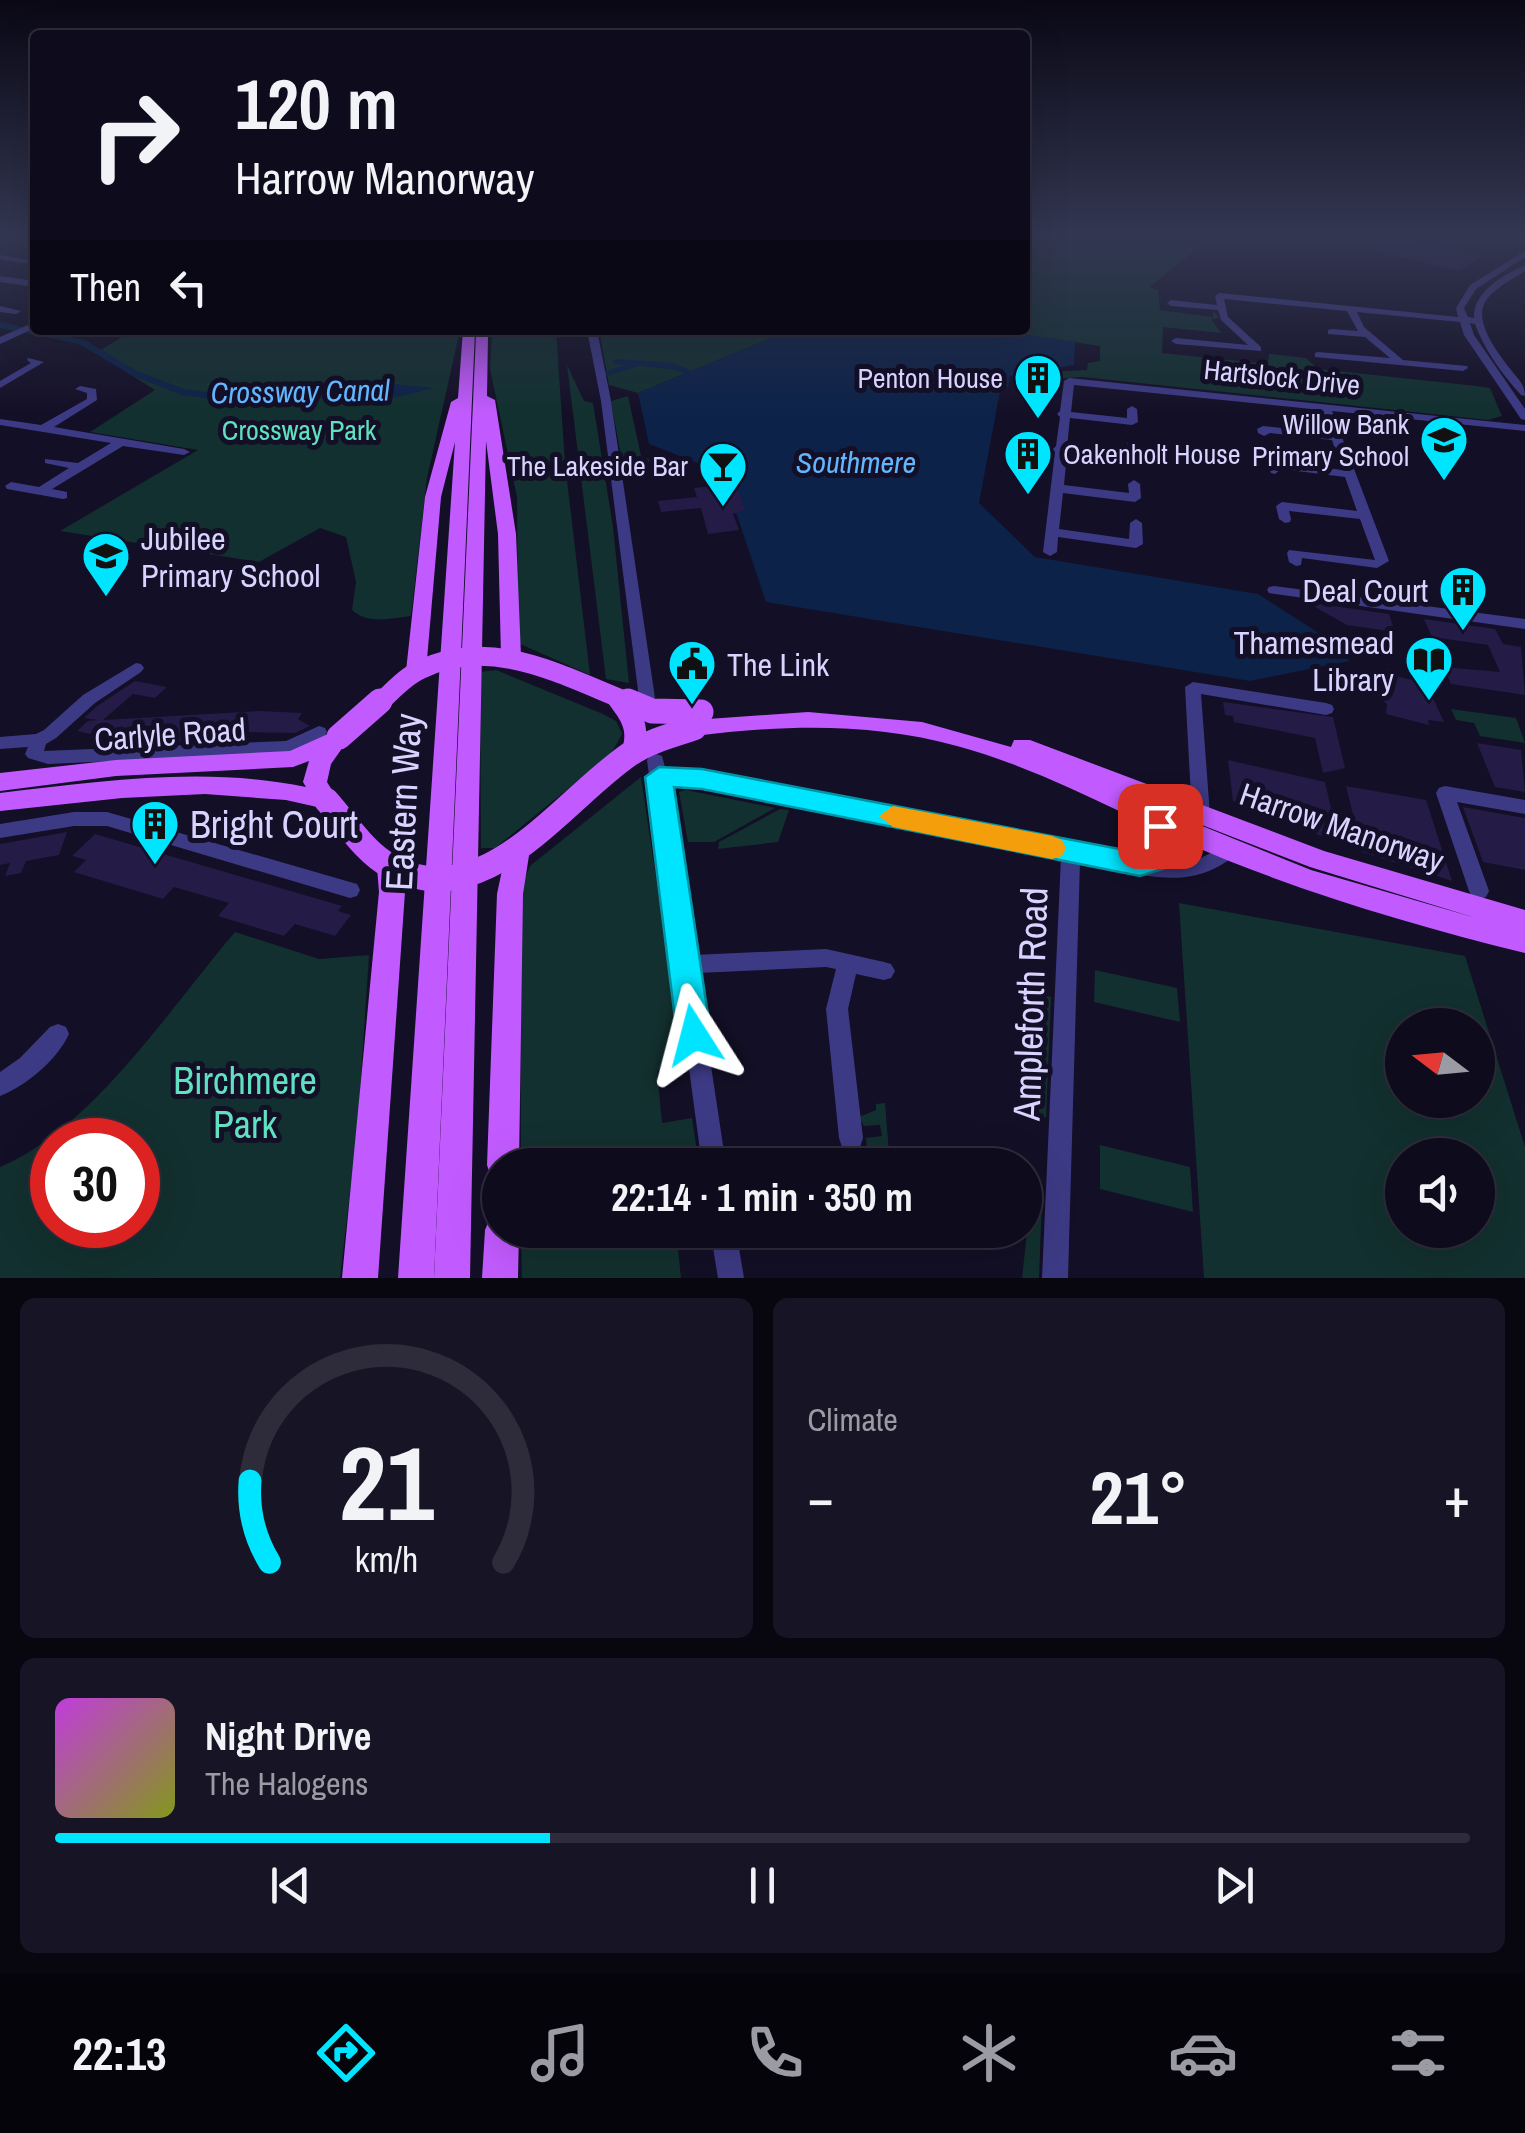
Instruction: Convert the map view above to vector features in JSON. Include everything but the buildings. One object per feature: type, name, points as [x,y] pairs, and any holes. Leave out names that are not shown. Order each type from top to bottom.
[{"type":"main road","name":"Eastern Way","points":[[452,1278],[474,375],[470,335]]},
{"type":"main road","name":"Eastern Way","points":[[416,1278],[474,375],[481,335]]},
{"type":"main road","points":[[474,375],[500,460],[507,534],[510,656]]},
{"type":"main road","points":[[416,670],[437,472],[474,375]]},
{"type":"main road","points":[[460,654],[510,656],[616,699],[636,718],[649,763],[476,872],[452,880],[430,880],[390,867],[326,800],[316,782],[329,735],[416,670],[460,654]]},
{"type":"main road","name":"Harrow Manorway","points":[[616,699],[668,714],[776,708],[860,710],[927,719],[997,736],[1126,793],[1151,814],[1230,850],[1428,918],[1525,941]]},
{"type":"main road","name":"Harrow Manorway","points":[[649,763],[694,728],[751,720],[812,719],[897,726],[992,749],[1200,815],[1368,876],[1525,921]]},
{"type":"main road","name":"Carlyle Road","points":[[0,782],[116,768],[293,759],[329,735]]},
{"type":"main road","name":"Carlyle Road","points":[[0,802],[101,791],[203,786],[286,789],[326,800]]},
{"type":"main road","points":[[504,1148],[510,894],[517,849]]},
{"type":"main road","points":[[360,1278],[382,1020],[390,867]]},
{"type":"main road","points":[[500,1278],[501,1248]]},
{"type":"street","points":[[1466,295],[1461,318],[1520,398]]},
{"type":"street","points":[[1488,295],[1481,300],[1476,320],[1520,398],[1525,417]]},
{"type":"street","points":[[1176,341],[1258,349],[1224,318],[1218,296],[1476,320]]},
{"type":"street","points":[[1171,303],[1221,308]]},
{"type":"street","points":[[1350,308],[1370,335],[1400,363]]},
{"type":"street","points":[[0,309],[16,311]]},
{"type":"street","points":[[0,342],[30,327]]},
{"type":"street","points":[[1331,332],[1370,335]]},
{"type":"street","points":[[593,335],[606,400],[648,698]]},
{"type":"street","points":[[1318,355],[1463,368]]},
{"type":"street","points":[[0,386],[40,362]]},
{"type":"street","name":"Hartslock Drive","points":[[1062,414],[1066,385],[1080,380],[1525,427]]},
{"type":"street","points":[[43,428],[92,400],[92,391],[80,390]]},
{"type":"street","points":[[1296,562],[1294,553],[1376,564],[1382,561],[1325,406]]},
{"type":"street","points":[[1050,552],[1062,414],[1132,422],[1132,409]]},
{"type":"street","points":[[0,422],[184,452]]},
{"type":"street","points":[[1264,433],[1263,429],[1336,437]]},
{"type":"street","points":[[41,491],[121,442]]},
{"type":"street","points":[[1059,449],[1133,458],[1133,443]]},
{"type":"street","points":[[49,462],[80,467]]},
{"type":"street","points":[[1274,470],[1274,465],[1350,474]]},
{"type":"street","points":[[1056,488],[1135,498],[1134,484]]},
{"type":"street","points":[[12,486],[62,495]]},
{"type":"street","points":[[1285,519],[1282,506],[1366,516]]},
{"type":"street","points":[[1052,532],[1136,544],[1136,523]]},
{"type":"street","points":[[1274,590],[1525,624]]},
{"type":"street","points":[[0,743],[38,740],[136,668]]},
{"type":"street","points":[[1200,815],[1193,687],[1326,708]]},
{"type":"street","points":[[38,740],[34,754],[48,758],[289,747],[329,735]]},
{"type":"street","points":[[649,763],[711,1148]]},
{"type":"street","name":"Harrow Manorway","points":[[649,763],[702,779],[1179,872],[1201,867],[1230,850]]},
{"type":"street","points":[[1479,891],[1446,793],[1525,807]]},
{"type":"street","points":[[1148,865],[1164,857],[1168,850],[1165,834],[1151,814]]},
{"type":"street","points":[[0,831],[74,819],[107,819],[350,890]]},
{"type":"street","name":"Ampleforth Road","points":[[1055,1278],[1070,851]]},
{"type":"street","points":[[682,965],[826,958],[884,971]]},
{"type":"street","points":[[848,963],[837,1009],[851,1138]]},
{"type":"street","points":[[0,1085],[28,1066],[58,1034]]},
{"type":"street","points":[[727,1248],[731,1278]]},
{"type":"green space","points":[[1030,295],[1158,295],[1160,310],[1213,317],[1213,310],[1219,318],[1211,319],[1221,333],[1163,327],[1162,353],[1268,364],[1269,354],[1306,358],[1318,369],[1490,388],[1502,416],[1488,420],[1083,377],[1050,379],[1050,372],[1087,370],[1088,363],[1100,361],[1100,346],[1028,335]]},
{"type":"green space","name":"Crossway Park","points":[[125,335],[459,335],[427,478],[411,616],[373,619],[352,610],[356,582],[346,537],[320,528],[259,562],[60,531],[198,450],[90,432],[155,390],[96,353]]},
{"type":"green space","points":[[492,335],[556,335],[565,463],[590,675],[518,643],[517,497],[490,369]]},
{"type":"green space","points":[[600,335],[818,335],[771,338],[638,393],[609,385]]},
{"type":"green space","points":[[567,365],[584,401],[593,403],[613,527],[629,683],[606,679]]},
{"type":"green space","points":[[628,396],[641,456],[655,462],[624,473],[611,401]]},
{"type":"green space","points":[[496,670],[603,714],[616,721],[622,734],[611,754],[495,848],[481,848],[480,672]]},
{"type":"green space","points":[[1451,709],[1516,718],[1525,743],[1480,736],[1474,723],[1456,720]]},
{"type":"green space","points":[[641,777],[684,1066],[657,1071],[662,1123],[692,1118],[696,1148],[521,1148],[520,891],[530,866]]},
{"type":"green space","points":[[686,790],[775,808],[714,842],[688,842],[679,792]]},
{"type":"green space","points":[[780,809],[789,810],[778,842],[718,849],[719,842]]},
{"type":"green space","points":[[1179,903],[1465,956],[1481,1008],[1385,1008],[1385,1118],[1495,1118],[1495,1052],[1525,1147],[1525,1278],[1204,1278]]},
{"type":"green space","name":"Birchmere Park","points":[[235,932],[319,959],[369,955],[358,1123],[340,1278],[0,1278],[0,1167],[30,1151],[30,1248],[160,1248],[160,1118],[74,1118],[156,1030]]},
{"type":"green space","points":[[1095,970],[1177,988],[1180,1022],[1094,1002]]},
{"type":"green space","points":[[1042,994],[1051,997],[1046,1118],[1034,1115]]},
{"type":"green space","points":[[885,1103],[889,1148],[867,1148],[866,1138],[882,1136],[880,1125],[864,1126],[859,1117],[876,1110],[876,1104]]},
{"type":"green space","points":[[1100,1145],[1190,1167],[1193,1212],[1100,1189]]},
{"type":"green space","points":[[521,1248],[678,1248],[681,1278],[522,1278]]},
{"type":"green space","points":[[1025,1248],[1040,1248],[1039,1278],[1022,1278]]},
{"type":"water","name":"Southmere","points":[[1028,335],[1075,342],[1074,365],[1010,376],[1008,387],[1001,386],[979,503],[1035,557],[1258,594],[1344,649],[1349,661],[1250,681],[766,602],[723,473],[649,444],[638,393],[771,338]]},
{"type":"water","points":[[374,382],[434,388],[354,404],[324,399],[312,392]]},
{"type":"waterway","name":"Crossway Canal","points":[[0,325],[30,331]]},
{"type":"waterway","name":"Crossway Canal","points":[[48,335],[82,342],[134,373],[182,392],[246,400],[328,393]]},
{"type":"waterway","name":"Crossway Canal","points":[[616,362],[672,366],[690,372]]},
{"type":"waterway","points":[[607,374],[638,364]]},
{"type":"slow traffic","points":[[893,816],[1052,848]]},
{"type":"place","name":"Penton House","points":[[1038,420]]},
{"type":"place","name":"Willow Bank Primary School","points":[[1444,482]]},
{"type":"place","name":"Oakenholt House","points":[[1028,496]]},
{"type":"place","name":"The Lakeside Bar","points":[[723,508]]},
{"type":"place","name":"Jubilee Primary School","points":[[106,598]]},
{"type":"place","name":"Deal Court","points":[[1463,632]]},
{"type":"place","name":"Thamesmead Library","points":[[1429,702]]},
{"type":"place","name":"The Link","points":[[692,706]]},
{"type":"place","name":"Bright Court","points":[[155,866]]},
{"type":"route","points":[[694,1035],[659,777],[668,774],[702,779],[1140,865],[1164,857],[1168,850],[1160,826]]}]
